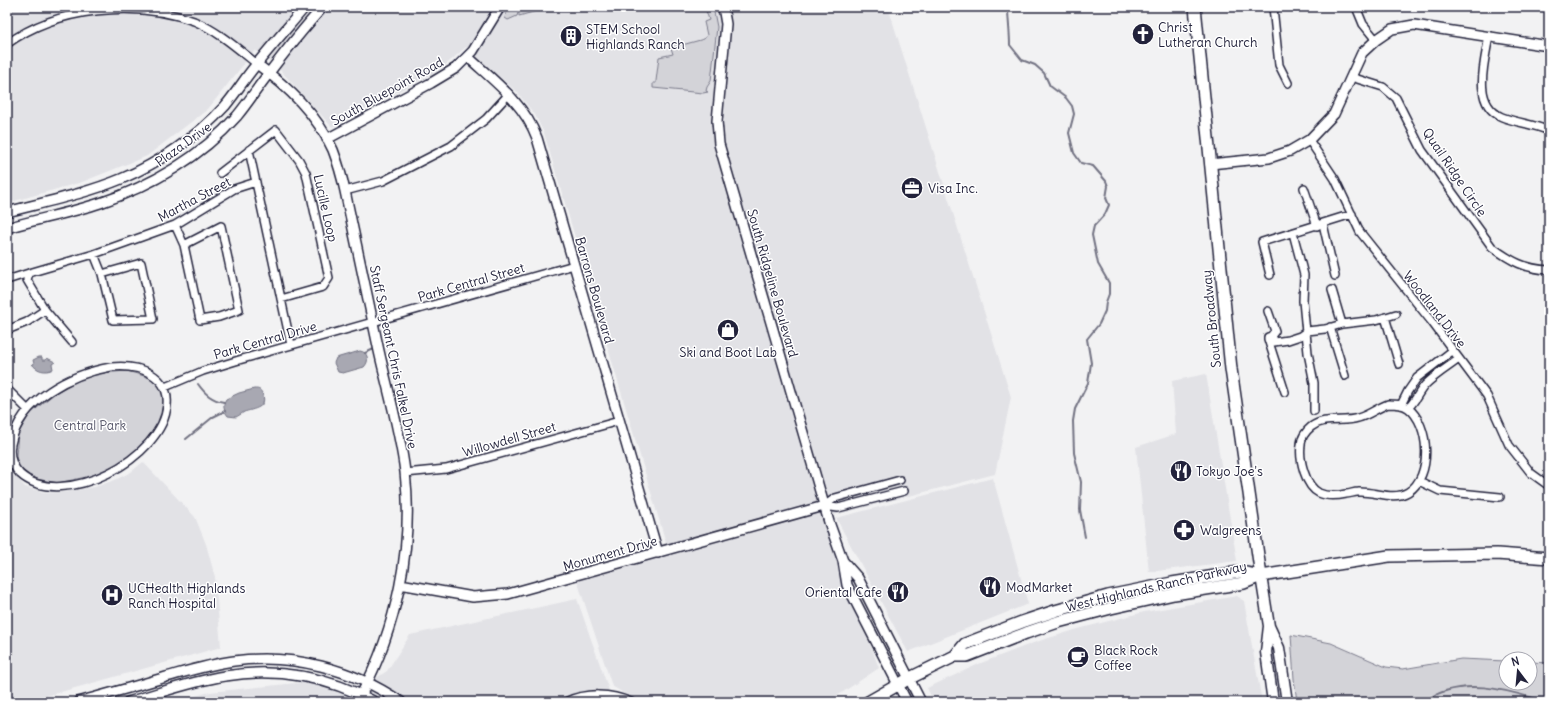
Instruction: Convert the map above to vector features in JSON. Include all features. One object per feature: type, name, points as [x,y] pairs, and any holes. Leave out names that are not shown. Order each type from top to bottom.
[{"type":"main road","name":"South Broadway","points":[[1195,7],[1231,369],[1269,626],[1279,648],[1287,702]]},
{"type":"main road","name":"West Highlands Ranch Parkway","points":[[868,702],[910,678],[955,656],[967,656],[1026,633],[1111,608],[1174,594],[1244,583],[1261,576],[1389,556],[1497,554],[1549,558]]},
{"type":"main road","name":"South Broadway","points":[[1269,626],[1266,652],[1273,702]]},
{"type":"street","points":[[7,44],[39,25],[70,15],[103,8],[134,7],[169,13],[193,20],[217,33],[256,64]]},
{"type":"street","name":"Plaza Drive","points":[[7,212],[120,180],[153,163],[180,146],[225,106],[256,64],[305,7]]},
{"type":"street","name":"Plaza Drive","points":[[7,228],[99,203],[126,194],[161,177],[189,158],[222,131],[237,116],[269,73],[323,7]]},
{"type":"street","name":"South Bluepoint Road","points":[[327,139],[441,78],[456,68],[468,57],[500,7]]},
{"type":"street","name":"South Ridgeline Boulevard","points":[[723,7],[726,24],[717,121],[719,144],[824,506],[843,561],[847,585],[907,702]]},
{"type":"street","points":[[1273,7],[1279,66],[1288,83]]},
{"type":"street","points":[[1356,7],[1363,24],[1376,40]]},
{"type":"street","points":[[1210,164],[1269,158],[1290,151],[1309,140],[1334,114],[1362,53],[1376,40],[1392,29],[1414,25],[1549,46]]},
{"type":"street","points":[[1489,36],[1481,83],[1486,104],[1500,117],[1549,131]]},
{"type":"street","name":"Barrons Boulevard","points":[[468,57],[509,94],[528,119],[537,138],[658,553]]},
{"type":"street","name":"Staff Sergeant Chris Falkel Drive","points":[[256,64],[285,86],[303,105],[327,139],[336,160],[345,191],[399,438],[405,474],[407,503],[406,531],[400,584],[387,631],[368,682],[361,695]]},
{"type":"street","name":"Quail Ridge Circle","points":[[1351,77],[1383,87],[1396,98],[1422,150],[1492,247],[1506,258],[1523,266],[1549,270]]},
{"type":"street","points":[[345,191],[383,181],[451,146],[484,122],[509,94]]},
{"type":"street","name":"Lucille Loop","points":[[220,173],[276,130],[299,160],[306,173],[329,278],[323,287],[282,299]]},
{"type":"street","name":"Woodland Drive","points":[[1309,140],[1335,180],[1360,232],[1431,321],[1487,396],[1509,445],[1531,473],[1549,486]]},
{"type":"street","points":[[250,150],[291,345]]},
{"type":"street","name":"Martha Street","points":[[7,280],[94,254],[175,226],[234,189],[256,182]]},
{"type":"street","points":[[1304,188],[1320,225],[1335,276]]},
{"type":"street","points":[[1270,275],[1262,242],[1352,214]]},
{"type":"street","points":[[175,226],[184,246],[200,320],[220,317],[239,310],[221,226],[184,246]]},
{"type":"street","points":[[1293,233],[1304,275],[1303,301],[1308,353],[1314,383],[1314,411]]},
{"type":"street","points":[[94,254],[102,274],[113,320],[153,319],[141,263],[102,274]]},
{"type":"street","name":"Park Central Street","points":[[373,322],[574,265]]},
{"type":"street","points":[[29,273],[27,280],[46,310],[72,342]]},
{"type":"street","points":[[1332,290],[1342,324]]},
{"type":"street","points":[[7,330],[27,322],[46,310]]},
{"type":"street","points":[[1268,311],[1271,336],[1285,392]]},
{"type":"street","points":[[1271,336],[1274,342],[1288,340],[1300,336],[1307,331],[1342,324],[1376,320],[1396,314]]},
{"type":"street","points":[[1385,317],[1399,364]]},
{"type":"street","name":"Park Central Drive","points":[[165,387],[203,371],[373,322]]},
{"type":"street","points":[[1330,327],[1345,376]]},
{"type":"street","points":[[1401,405],[1417,378],[1452,351]]},
{"type":"street","points":[[1408,408],[1412,405],[1416,396],[1426,384],[1459,358]]},
{"type":"street","points":[[111,367],[126,367],[144,370],[157,378],[165,387],[168,399],[162,426],[139,453],[112,471],[85,482],[53,486],[28,480],[10,466],[10,449],[18,424],[28,410],[45,396],[70,380],[89,372],[111,367]]},
{"type":"street","points":[[7,389],[28,410]]},
{"type":"street","points":[[1388,404],[1401,405],[1408,408],[1417,416],[1426,447],[1423,471],[1419,481],[1410,491],[1396,496],[1358,492],[1329,496],[1318,492],[1305,477],[1300,444],[1311,427],[1319,422],[1359,418],[1379,407],[1388,404]]},
{"type":"street","name":"Willowdell Street","points":[[405,474],[446,469],[619,421]]},
{"type":"street","name":"Monument Drive","points":[[400,584],[459,595],[481,597],[499,596],[528,590],[824,506],[835,498],[900,480]]},
{"type":"street","points":[[1419,481],[1440,491],[1500,497]]},
{"type":"street","name":"Monument Drive","points":[[824,506],[838,508],[904,491]]},
{"type":"street","name":"South Ridgeline Boulevard","points":[[843,561],[858,578],[921,702]]},
{"type":"street","points":[[78,702],[207,666],[248,660],[276,659],[310,664],[368,682],[401,702]]},
{"type":"street","points":[[128,702],[213,678],[260,673],[286,674],[335,684],[375,702]]},
{"type":"street","points":[[565,702],[592,695],[613,696],[631,702]]},
{"type":"shaded area","points":[[7,7],[888,7],[1011,397],[995,474],[823,518],[879,668],[828,702],[638,702],[612,686],[574,571],[666,543],[544,133],[535,115],[517,92],[466,47],[442,68],[332,127],[281,71],[255,50],[208,109],[147,156],[82,182],[7,203]]},
{"type":"shaded area","points":[[360,351],[365,353],[367,357],[367,362],[364,367],[343,373],[338,372],[334,363],[336,358]]},
{"type":"shaded area","points":[[42,357],[42,360],[46,360],[47,358],[55,362],[52,364],[53,369],[45,371],[39,370],[34,366],[32,364],[34,364],[33,360]]},
{"type":"shaded area","points":[[1206,374],[1237,561],[1149,572],[1136,447],[1176,434],[1172,381]]},
{"type":"shaded area","points":[[254,389],[259,390],[262,393],[264,398],[262,405],[236,417],[228,416],[224,408],[226,399],[239,393]]},
{"type":"shaded area","name":"UCHealth Highlands Ranch Hospital","points":[[143,462],[195,517],[206,544],[215,577],[221,647],[25,702],[7,702],[7,479],[15,475],[25,487],[47,493],[62,492],[95,487],[115,480],[131,472]]},
{"type":"shaded area","points":[[993,478],[1028,604],[908,652],[836,518]]},
{"type":"shaded area","points":[[1237,596],[1244,601],[1262,702],[934,702],[927,688],[981,663],[1036,642],[1078,629],[1144,612]]},
{"type":"shaded area","points":[[577,599],[613,702],[173,702],[210,692],[306,682],[349,696],[387,671],[410,635]]},
{"type":"green space","points":[[509,7],[551,7],[519,16],[519,10],[517,16],[508,20],[505,18]]},
{"type":"green space","points":[[705,7],[713,7],[717,27],[711,81],[706,91],[708,92],[703,93],[653,88],[653,83],[656,83],[659,57],[673,54],[671,48],[704,39],[707,35],[704,22],[709,20]]},
{"type":"green space","name":"Central Park","points":[[127,371],[151,378],[164,391],[162,417],[142,446],[117,464],[91,476],[58,483],[31,478],[18,465],[16,456],[18,434],[30,414],[55,393],[79,380],[101,373]]},
{"type":"green space","points":[[1291,635],[1331,643],[1386,667],[1403,669],[1461,659],[1498,661],[1498,691],[1538,691],[1538,662],[1549,663],[1549,702],[1297,702]]},
{"type":"waterway","points":[[1008,7],[1010,45],[1022,60],[1035,65],[1044,73],[1050,86],[1066,98],[1072,106],[1074,114],[1069,133],[1074,153],[1081,163],[1093,166],[1106,181],[1108,186],[1106,198],[1109,205],[1105,214],[1094,226],[1092,235],[1098,264],[1109,283],[1109,294],[1105,311],[1099,324],[1087,339],[1091,363],[1088,383],[1075,409],[1073,421],[1074,453],[1081,482],[1080,510],[1085,537]]},
{"type":"waterway","points":[[365,353],[374,349]]},
{"type":"waterway","points":[[198,384],[209,396],[224,402]]},
{"type":"waterway","points":[[186,439],[213,417],[225,411]]},
{"type":"waterway","points":[[1424,702],[1438,694],[1452,689],[1468,687],[1484,687],[1516,693],[1546,702]]},
{"type":"place","name":"Christ Lutheran Church","points":[[1143,34]]},
{"type":"place","name":"STEM School Highlands Ranch","points":[[571,36]]},
{"type":"place","name":"Visa Inc.","points":[[912,188]]},
{"type":"place","name":"Ski and Boot Lab","points":[[728,330]]},
{"type":"place","name":"Tokyo Joe's","points":[[1181,471]]},
{"type":"place","name":"Walgreens","points":[[1184,530]]},
{"type":"place","name":"ModMarket","points":[[990,587]]},
{"type":"place","name":"Oriental Cafe","points":[[898,592]]},
{"type":"place","name":"UCHealth Highlands Ranch Hospital","points":[[112,595]]},
{"type":"place","name":"Black Rock Coffee","points":[[1078,657]]}]
